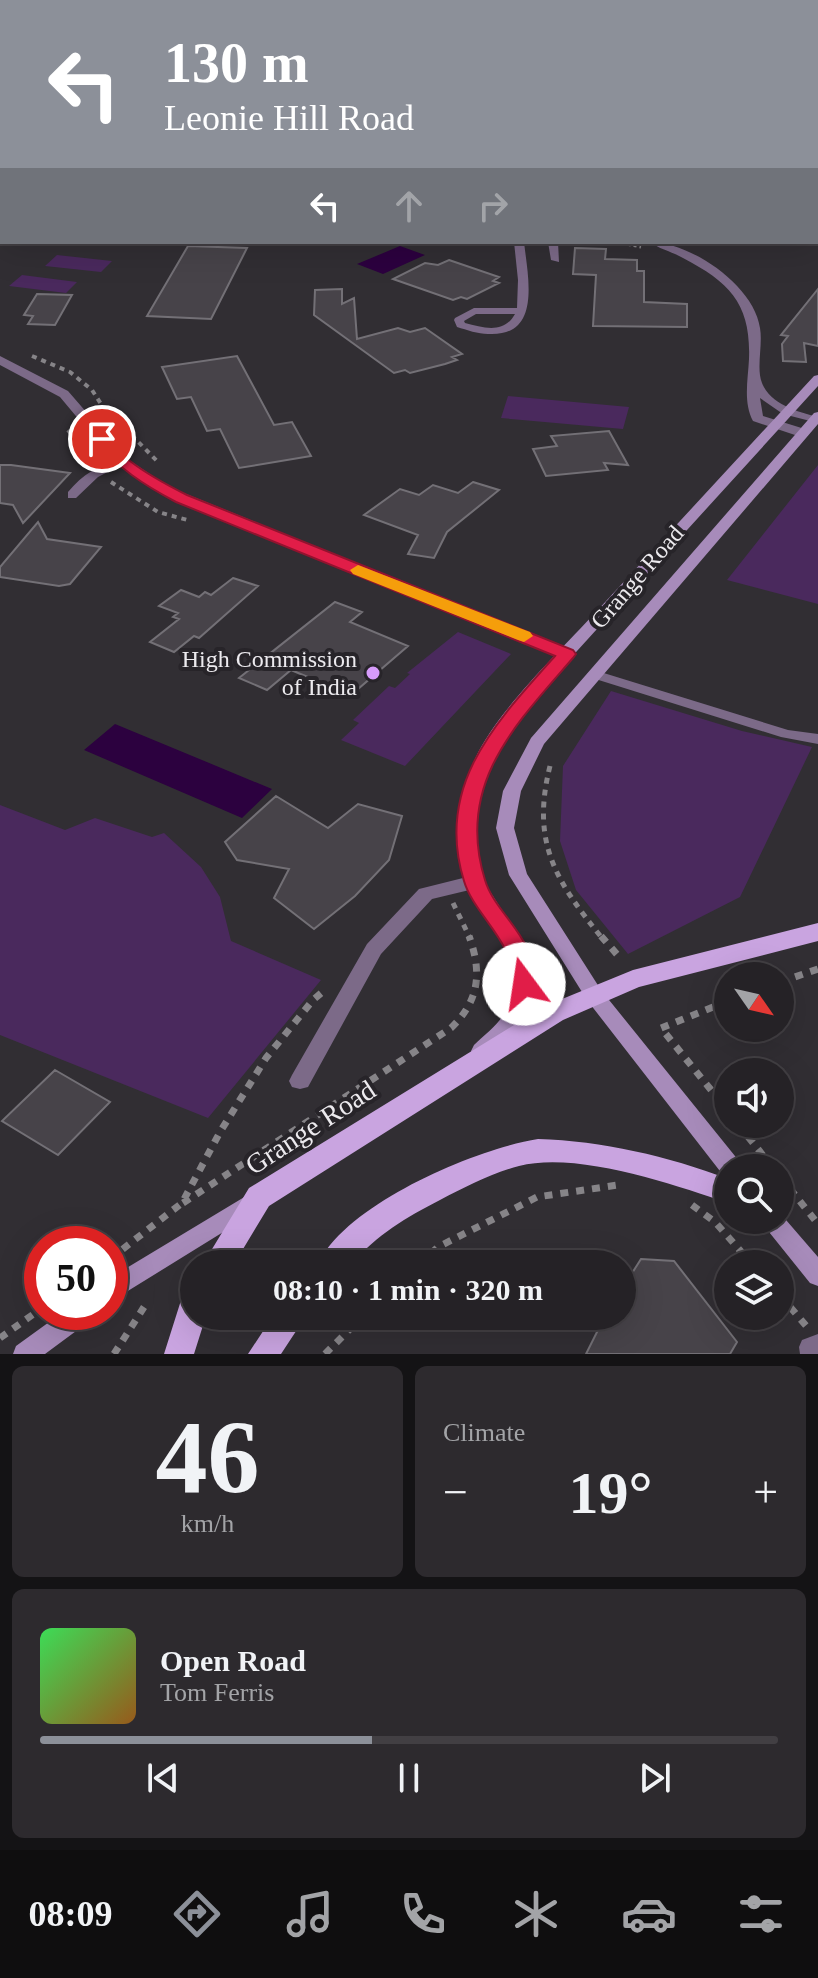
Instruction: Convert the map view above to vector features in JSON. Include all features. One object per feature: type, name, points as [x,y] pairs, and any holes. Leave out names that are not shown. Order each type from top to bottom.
[{"type":"main road","name":"Grange Road","points":[[463,1069],[512,1020],[524,984],[517,950],[475,882],[466,835],[471,794],[484,758],[502,728],[567,654],[818,379]]},
{"type":"main road","name":"Grange Road","points":[[227,1250],[259,1197],[554,1013],[594,995],[518,875],[505,828],[512,791],[537,742],[816,418]]},
{"type":"main road","points":[[720,1154],[594,995],[633,979],[818,932]]},
{"type":"main road","points":[[346,1250],[362,1233],[412,1201],[476,1169],[535,1151],[579,1154],[714,1184]]},
{"type":"main road","points":[[128,1280],[259,1197]]},
{"type":"main road","points":[[784,1234],[818,1275]]},
{"type":"main road","points":[[25,1354],[58,1330]]},
{"type":"main road","points":[[179,1354],[186,1330]]},
{"type":"main road","points":[[263,1354],[281,1330]]},
{"type":"street","points":[[659,244],[713,273],[746,304],[754,322],[755,382],[752,395],[757,418],[803,433]]},
{"type":"street","points":[[0,360],[64,394],[121,461],[146,480],[181,499],[567,654]]},
{"type":"street","points":[[755,382],[761,394],[788,413],[816,418]]},
{"type":"street","name":"Grange Road","points":[[300,1081],[374,949],[426,894],[475,882]]},
{"type":"lane","points":[[519,244],[523,311],[518,322],[498,331],[473,329],[461,325],[459,320],[474,311],[523,311]]},
{"type":"lane","points":[[553,244],[556,260]]},
{"type":"lane","points":[[72,495],[81,482],[121,461]]},
{"type":"lane","points":[[594,674],[786,734],[818,739]]},
{"type":"lane","points":[[811,1354],[810,1347],[818,1341]]},
{"type":"path","points":[[27,354],[70,372],[92,390],[137,442],[167,468]]},
{"type":"path","points":[[553,758],[548,769],[539,822],[553,870],[580,913],[621,959]]},
{"type":"path","points":[[182,1203],[446,1032],[466,1013],[477,992],[476,964],[467,927],[446,889]]},
{"type":"path","points":[[794,977],[818,969]]},
{"type":"path","points":[[714,1007],[661,1028],[714,1094]]},
{"type":"path","points":[[749,1138],[762,1154]]},
{"type":"path","points":[[435,1250],[537,1197],[623,1184]]},
{"type":"path","points":[[794,1194],[818,1224]]},
{"type":"path","points":[[678,1198],[715,1222],[740,1250]]},
{"type":"path","points":[[114,1354],[144,1307]]},
{"type":"path","points":[[794,1312],[818,1341]]},
{"type":"path","points":[[0,1338],[24,1321]]},
{"type":"path","points":[[325,1354],[349,1330]]},
{"type":"shaded area","points":[[400,246],[425,255],[383,274],[357,264]]},
{"type":"shaded area","points":[[57,255],[112,261],[101,272],[45,266]]},
{"type":"shaded area","points":[[22,275],[77,282],[66,293],[9,286]]},
{"type":"shaded area","points":[[508,396],[629,407],[623,429],[501,418]]},
{"type":"shaded area","points":[[818,465],[818,604],[727,580]]},
{"type":"shaded area","points":[[458,632],[511,654],[405,766],[341,740],[359,723],[353,720],[389,686],[395,688],[410,674],[407,673]]},
{"type":"shaded area","points":[[611,691],[742,731],[812,747],[740,897],[628,954],[576,890],[560,841],[563,766]]},
{"type":"shaded area","points":[[115,724],[272,789],[242,818],[84,750]]},
{"type":"shaded area","points":[[0,805],[65,830],[95,818],[152,837],[164,833],[201,867],[220,897],[231,941],[321,980],[208,1118],[0,1035]]},
{"type":"building","points":[[188,246],[247,248],[211,319],[147,316]]},
{"type":"building","points":[[575,248],[606,249],[605,259],[637,260],[637,271],[644,271],[644,302],[687,304],[687,327],[593,326],[596,275],[573,274]]},
{"type":"building","points":[[449,260],[499,277],[493,281],[499,283],[467,299],[461,297],[453,300],[393,279],[425,263],[438,265]]},
{"type":"building","points":[[342,289],[342,304],[354,298],[357,339],[398,328],[410,332],[425,328],[462,354],[452,357],[457,360],[445,364],[410,373],[405,370],[394,373],[314,315],[315,290]]},
{"type":"building","points":[[818,289],[818,346],[804,343],[806,362],[783,361],[782,344],[788,336],[781,335]]},
{"type":"building","points":[[37,294],[72,295],[55,325],[28,324],[33,316],[24,315]]},
{"type":"building","points":[[237,356],[274,425],[292,422],[311,456],[239,468],[220,429],[207,431],[191,397],[177,399],[162,367]]},
{"type":"building","points":[[609,431],[628,465],[604,463],[608,470],[546,476],[533,449],[557,446],[551,436]]},
{"type":"building","points":[[0,465],[70,473],[23,523],[13,505],[0,503]]},
{"type":"building","points":[[473,482],[499,490],[447,532],[434,558],[408,554],[418,535],[364,515],[400,489],[419,495],[433,485],[458,493]]},
{"type":"building","points":[[38,522],[47,539],[101,547],[70,584],[59,586],[0,577],[0,567]]},
{"type":"building","points":[[233,578],[258,586],[199,638],[194,636],[174,652],[150,642],[179,619],[173,617],[178,613],[159,606],[181,590],[199,597],[205,592],[211,595]]},
{"type":"building","points":[[335,602],[362,612],[350,622],[408,646],[351,695],[291,670],[267,690],[239,678]]},
{"type":"building","points":[[276,796],[328,828],[358,804],[402,816],[389,860],[355,896],[314,929],[274,898],[289,869],[237,860],[225,842]]},
{"type":"building","points":[[55,1070],[110,1102],[58,1155],[2,1121]]},
{"type":"building","points":[[641,1259],[674,1261],[714,1312],[714,1330],[728,1330],[737,1342],[730,1354],[586,1354],[598,1330],[636,1330],[636,1267]]},
{"type":"slow traffic","points":[[358,570],[524,636]]},
{"type":"place","name":"High Commission of India","points":[[373,673]]},
{"type":"route","points":[[102,439],[121,461],[146,480],[181,499],[567,654],[502,728],[484,758],[471,794],[466,835],[475,882],[517,950],[524,984]]}]
